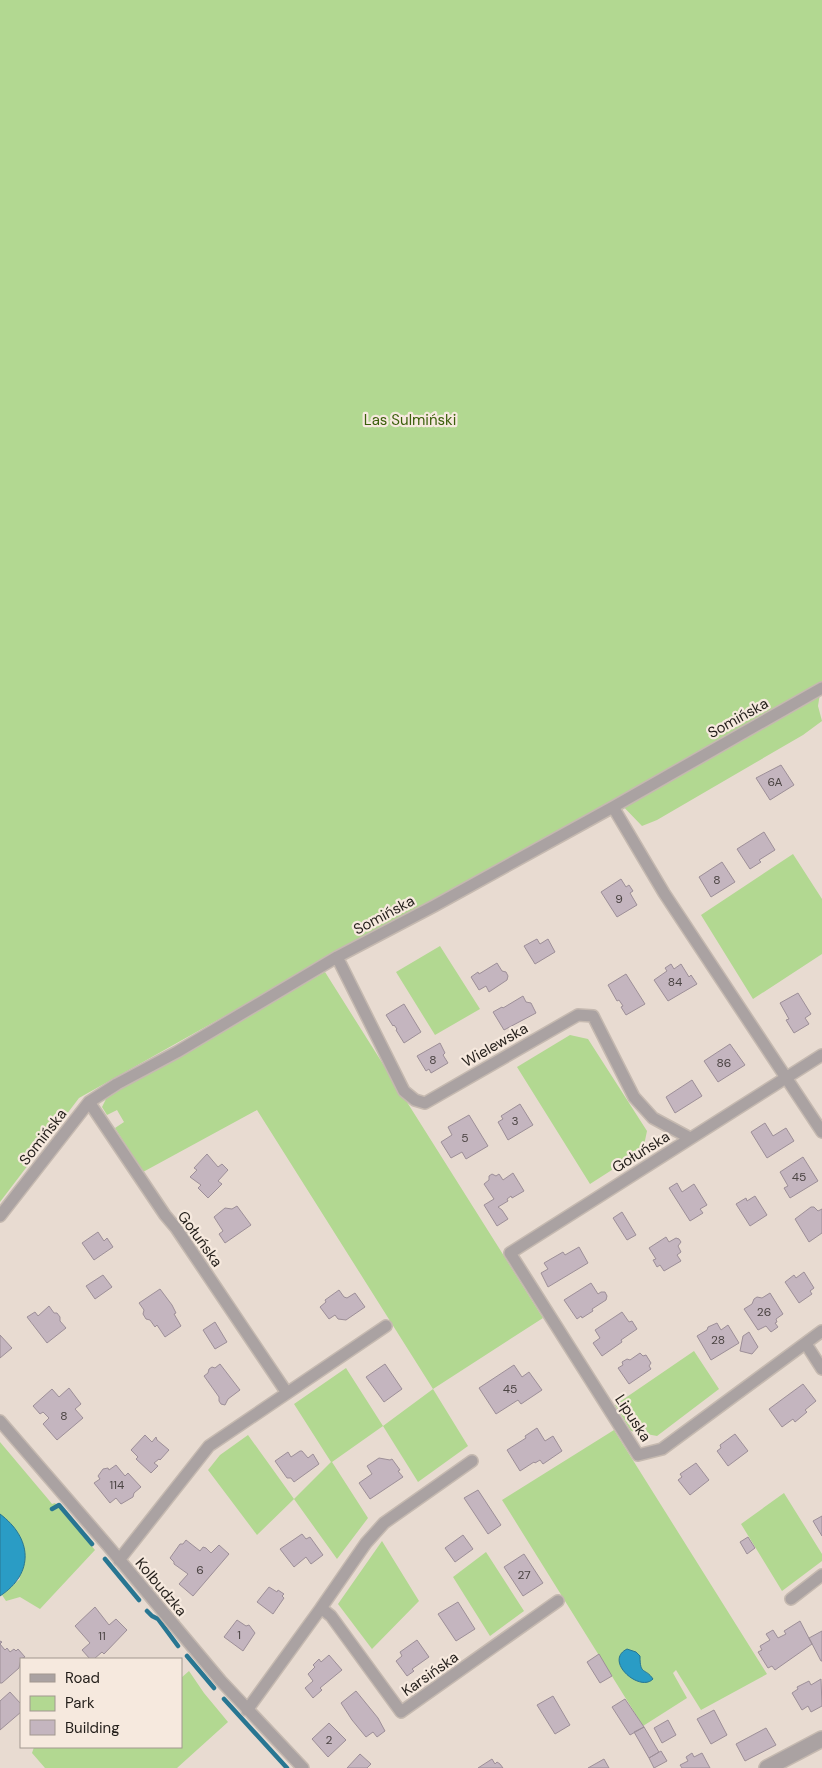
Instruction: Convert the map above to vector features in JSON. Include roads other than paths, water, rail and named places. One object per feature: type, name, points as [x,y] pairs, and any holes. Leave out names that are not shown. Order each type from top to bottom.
[{"type":"street","name":"Somińska","points":[[0,1216],[89,1102],[117,1084],[177,1052],[337,957],[434,906],[613,807],[822,688]]},
{"type":"street","points":[[613,807],[664,892],[822,1132]]},
{"type":"street","name":"Wielewska","points":[[337,957],[404,1091],[415,1100],[425,1103],[578,1015],[593,1016],[634,1097],[653,1118],[690,1138]]},
{"type":"street","name":"Gołuńska","points":[[510,1253],[822,1055]]},
{"type":"street","name":"Gołuńska","points":[[89,1102],[287,1393]]},
{"type":"street","name":"Lipuska","points":[[510,1253],[638,1455],[662,1450],[822,1331]]},
{"type":"street","points":[[119,1560],[209,1446],[386,1326]]},
{"type":"street","points":[[806,1344],[822,1369]]},
{"type":"street","name":"Kolbudzka","points":[[0,1421],[221,1682],[303,1768]]},
{"type":"street","points":[[247,1710],[366,1543],[384,1523],[472,1461]]},
{"type":"street","points":[[791,1599],[822,1575]]},
{"type":"street","name":"Karsińska","points":[[321,1608],[331,1616],[401,1712],[558,1601]]},
{"type":"street","points":[[767,1768],[822,1739]]},
{"type":"water","points":[[0,1514],[11,1523],[18,1534],[23,1544],[25,1555],[24,1566],[19,1577],[0,1596]]},
{"type":"water","points":[[627,1649],[636,1652],[640,1656],[642,1669],[653,1679],[647,1682],[640,1682],[626,1674],[619,1661],[621,1654]]},
{"type":"waterway","points":[[52,1509],[59,1505],[92,1544]]},
{"type":"waterway","points":[[105,1559],[139,1600]]},
{"type":"waterway","points":[[147,1611],[158,1619],[178,1646]]},
{"type":"waterway","points":[[187,1656],[214,1688]]},
{"type":"waterway","points":[[224,1699],[287,1768]]},
{"type":"park label","name":"Las Sulmiński","points":[[410,420]]}]
